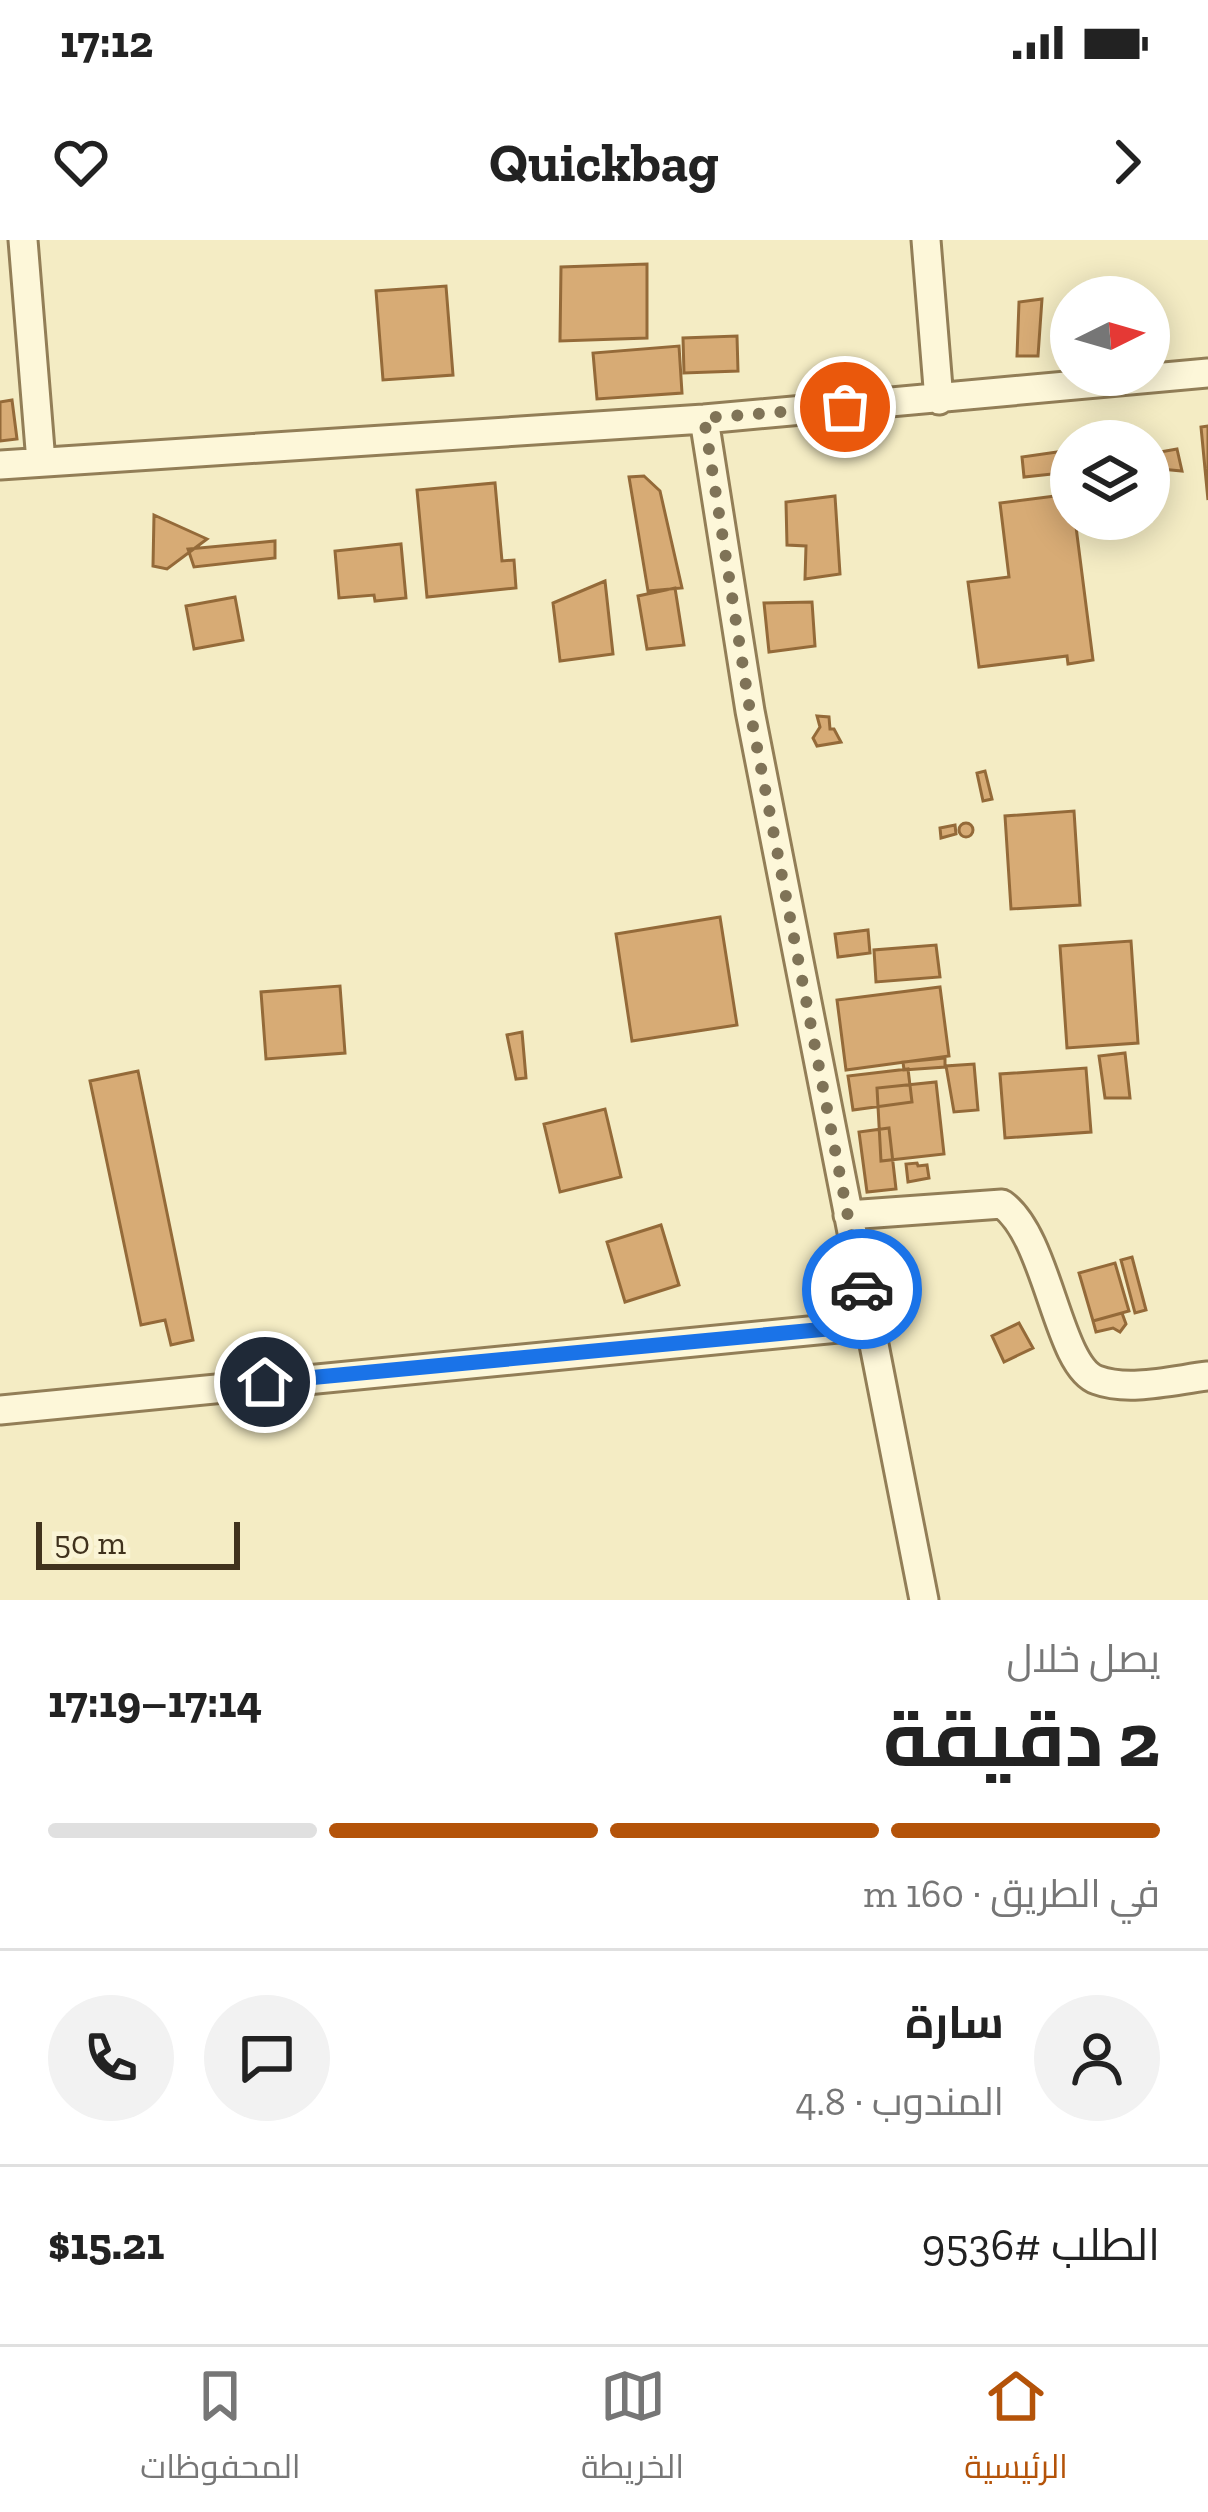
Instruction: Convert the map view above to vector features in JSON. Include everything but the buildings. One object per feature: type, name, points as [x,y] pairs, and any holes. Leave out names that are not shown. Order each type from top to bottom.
[{"type":"street","points":[[23,240],[41,462]]},
{"type":"street","points":[[926,240],[939,400]]},
{"type":"street","points":[[0,465],[704,418],[1208,373]]},
{"type":"street","points":[[704,418],[750,711],[924,1600]]},
{"type":"street","points":[[848,1215],[1002,1204],[1017,1215],[1037,1254],[1076,1360],[1093,1379],[1123,1385],[1208,1376]]},
{"type":"street","points":[[0,1410],[869,1325]]},
{"type":"way so far","points":[[845,407],[704,418],[750,711],[862,1289]]},
{"type":"route","points":[[265,1382],[869,1325],[862,1289]]}]
